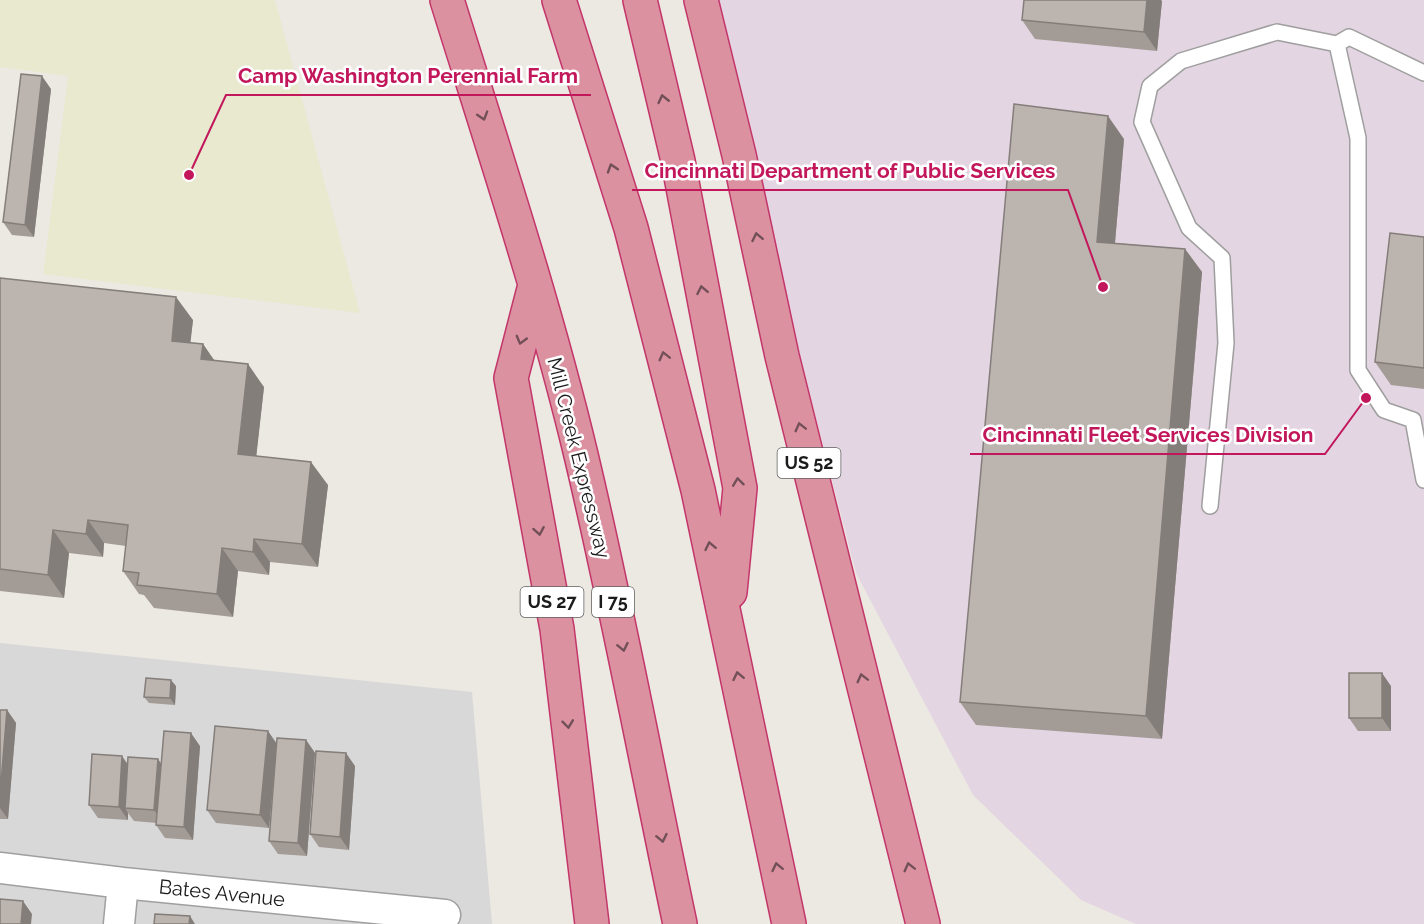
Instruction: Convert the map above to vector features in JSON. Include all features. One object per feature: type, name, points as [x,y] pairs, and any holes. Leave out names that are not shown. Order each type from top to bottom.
[{"type":"highway","name":"Mill Creek Expressway","points":[[447,0],[536,283],[580,454],[680,924]]},
{"type":"highway","points":[[559,0],[631,228],[698,490],[789,924]]},
{"type":"highway","points":[[640,0],[678,160],[740,488],[727,623]]},
{"type":"highway","name":"US 52","points":[[701,0],[739,155],[782,356],[922,924]]},
{"type":"highway","name":"US 27","points":[[536,283],[511,378],[556,628],[592,924]]},
{"type":"street","name":"Bates Avenue","points":[[0,868],[123,883],[445,915]]},
{"type":"street","points":[[119,924],[123,883]]},
{"type":"lane","points":[[1210,506],[1226,343],[1222,258],[1189,228],[1142,122],[1149,86],[1181,61],[1277,32],[1337,44],[1349,36],[1424,73]]},
{"type":"lane","points":[[1337,44],[1358,138],[1358,370],[1384,410],[1413,420],[1424,480]]},
{"type":"shaded area","points":[[708,0],[1424,0],[1424,924],[1136,924],[1081,900],[973,795],[856,573]]},
{"type":"shaded area","points":[[0,643],[472,692],[492,924],[0,924]]},
{"type":"green space","points":[[0,0],[275,0],[360,313],[43,274],[68,76],[0,67]]},
{"type":"building","points":[[1024,0],[1147,0],[1144,32],[1022,20]]},
{"type":"building","points":[[21,74],[42,76],[25,225],[3,222]]},
{"type":"building","points":[[1014,104],[1108,116],[1097,242],[1185,249],[1146,716],[960,702]]},
{"type":"building","points":[[1390,233],[1424,237],[1424,368],[1375,362]]},
{"type":"building","points":[[0,278],[176,297],[172,341],[203,344],[201,359],[248,364],[238,454],[311,462],[302,544],[254,539],[253,552],[222,548],[217,594],[137,585],[139,573],[123,571],[128,525],[88,520],[86,534],[53,530],[48,575],[0,569]]},
{"type":"building","points":[[1349,673],[1382,673],[1382,718],[1349,718]]},
{"type":"building","points":[[146,678],[171,680],[170,698],[144,697]]},
{"type":"building","points":[[0,710],[7,710],[0,795]]},
{"type":"building","points":[[215,726],[268,731],[260,815],[207,810]]},
{"type":"building","points":[[164,731],[191,733],[184,827],[156,825]]},
{"type":"building","points":[[277,738],[306,740],[298,843],[269,841]]},
{"type":"building","points":[[316,751],[346,753],[340,837],[310,834]]},
{"type":"building","points":[[92,754],[122,756],[119,807],[89,805]]},
{"type":"building","points":[[128,757],[158,759],[154,810],[125,808]]},
{"type":"building","points":[[0,899],[23,901],[21,924],[0,924]]},
{"type":"building","points":[[155,914],[190,916],[189,924],[154,924]]},
{"type":"place","name":"Camp Washington Perennial Farm","points":[[189,175]]},
{"type":"place","name":"Cincinnati Department of Public Services","points":[[1103,287]]},
{"type":"place","name":"Cincinnati Fleet Services Division","points":[[1366,398]]}]
